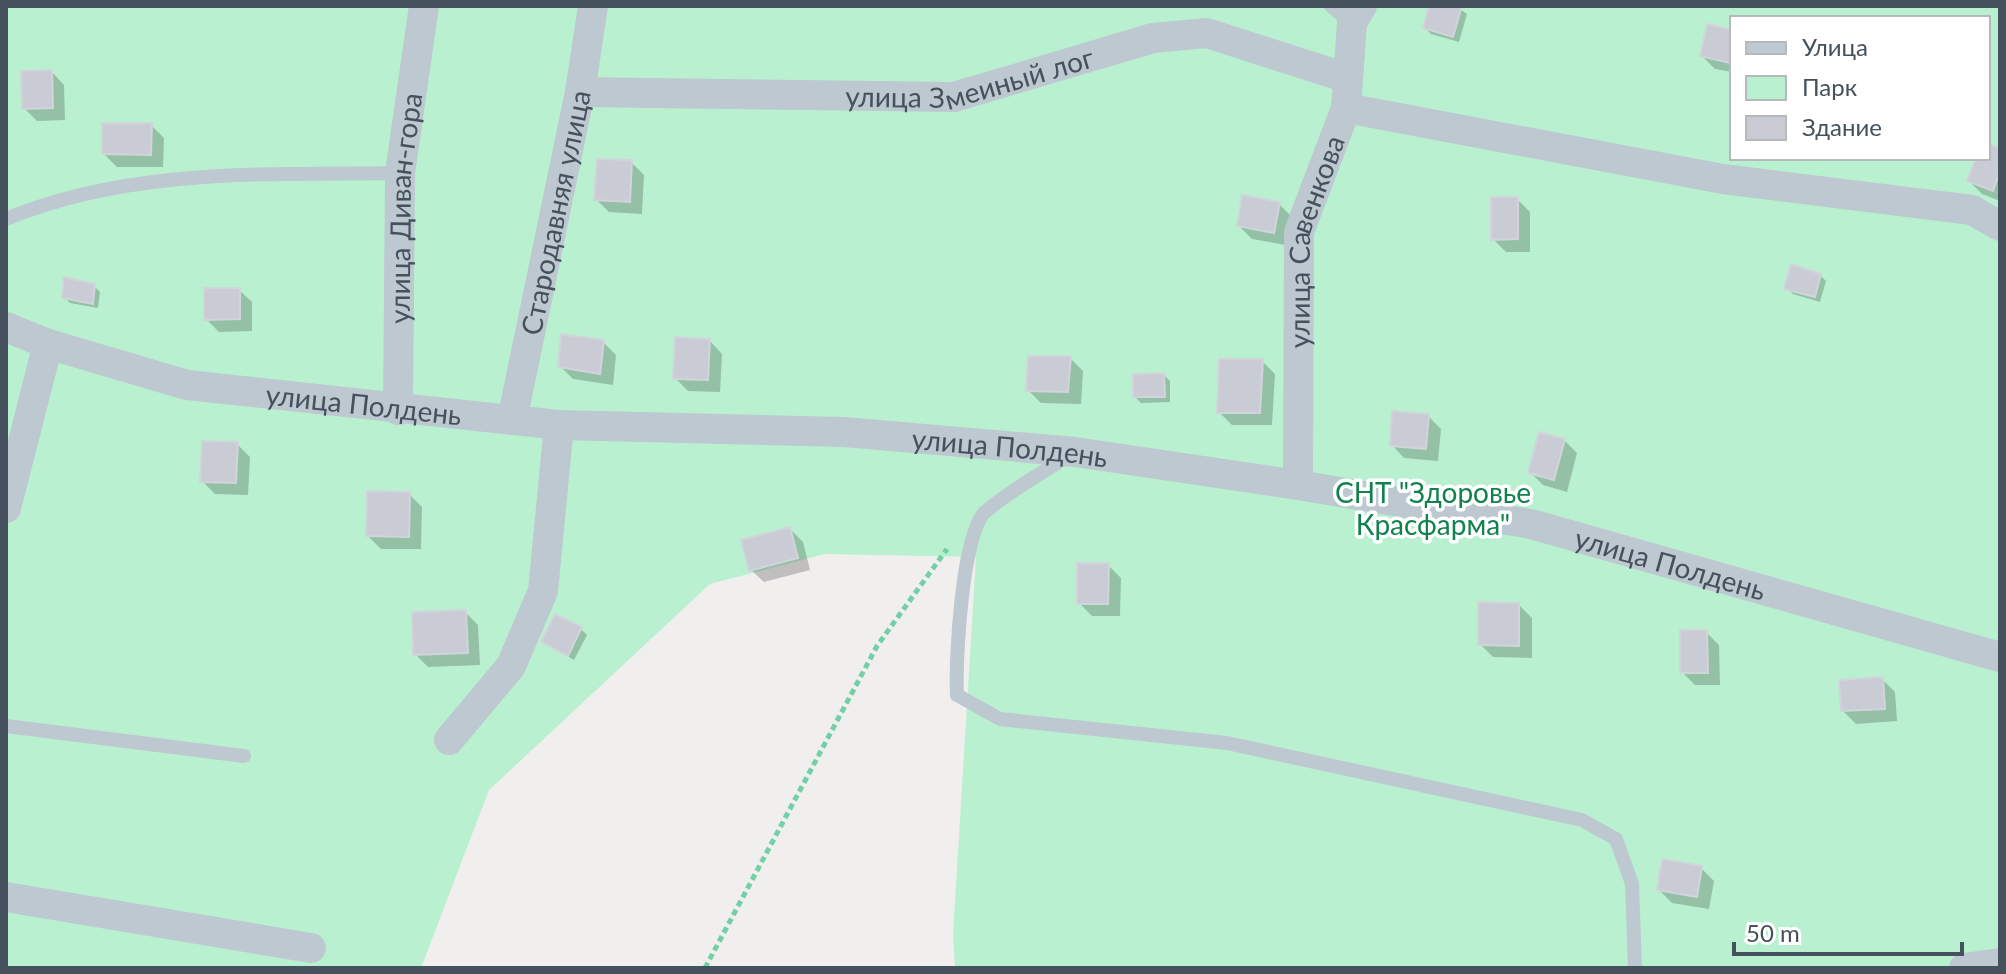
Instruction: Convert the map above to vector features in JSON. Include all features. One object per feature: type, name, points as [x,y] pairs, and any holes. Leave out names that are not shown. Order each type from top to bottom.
[{"type":"street","name":"улица Диван-гора","points":[[398,410],[400,173],[424,6]]},
{"type":"street","name":"Стародавняя улица","points":[[512,420],[580,92],[593,6]]},
{"type":"street","name":"улица Савенкова","points":[[1298,485],[1299,232],[1346,108],[1348,12]]},
{"type":"street","name":"улица Змеиный лог","points":[[580,92],[954,97],[1153,38],[1207,33],[1347,78]]},
{"type":"street","points":[[1346,108],[1723,179],[1972,210],[2000,226]]},
{"type":"street","name":"улица Полдень","points":[[6,327],[48,344],[187,385],[559,425],[844,432],[1075,452],[1298,485],[1531,524],[2000,657]]},
{"type":"street","points":[[6,508],[48,344]]},
{"type":"street","points":[[449,740],[511,666],[543,591],[559,425]]},
{"type":"street","points":[[6,897],[311,948]]},
{"type":"street","points":[[1964,968],[2000,963]]},
{"type":"lane","points":[[6,219],[106,189],[192,176],[400,173]]},
{"type":"lane","points":[[1075,452],[982,514],[966,570],[955,657],[957,695],[1000,719],[1227,743],[1582,820],[1616,839],[1632,884],[1635,968]]},
{"type":"lane","points":[[6,726],[244,756]]},
{"type":"path","points":[[705,968],[877,646],[937,560],[982,514]]},
{"type":"green space","name":"СНТ \"Здоровье Красфарма\"","points":[[6,6],[2000,6],[2000,968],[955,968],[953,934],[976,557],[825,554],[710,584],[489,790],[421,968],[6,968]]},
{"type":"building","points":[[1429,6],[1462,6],[1453,37],[1423,28]]},
{"type":"building","points":[[1707,24],[1730,30],[1730,63],[1700,56]]},
{"type":"building","points":[[52,70],[53,108],[22,109],[21,71]]},
{"type":"building","points":[[102,123],[152,123],[151,155],[102,154]]},
{"type":"building","points":[[1990,145],[2000,148],[2000,171],[1993,191],[1967,181],[1975,160],[1990,160]]},
{"type":"building","points":[[597,159],[632,160],[630,202],[594,200]]},
{"type":"building","points":[[1242,195],[1280,202],[1274,233],[1237,226]]},
{"type":"building","points":[[1491,197],[1518,197],[1518,239],[1491,240]]},
{"type":"building","points":[[1791,264],[1821,274],[1815,297],[1784,289]]},
{"type":"building","points":[[64,277],[95,284],[93,304],[62,298]]},
{"type":"building","points":[[204,288],[240,288],[240,319],[204,320]]},
{"type":"building","points":[[561,334],[604,340],[600,374],[558,367]]},
{"type":"building","points":[[675,337],[710,339],[708,380],[673,379]]},
{"type":"building","points":[[1028,356],[1071,356],[1068,392],[1026,391]]},
{"type":"building","points":[[1219,359],[1263,359],[1260,413],[1217,413]]},
{"type":"building","points":[[1164,373],[1165,397],[1133,397],[1133,374]]},
{"type":"building","points":[[1392,411],[1429,414],[1426,449],[1390,446]]},
{"type":"building","points":[[1539,432],[1565,439],[1554,480],[1528,473]]},
{"type":"building","points":[[202,441],[238,442],[236,483],[200,482]]},
{"type":"building","points":[[367,491],[410,492],[409,537],[366,536]]},
{"type":"building","points":[[790,527],[798,558],[749,571],[741,540]]},
{"type":"building","points":[[1077,563],[1109,563],[1108,604],[1077,604]]},
{"type":"building","points":[[1478,602],[1519,603],[1519,646],[1478,645]]},
{"type":"building","points":[[466,610],[468,653],[413,655],[412,612]]},
{"type":"building","points":[[555,614],[582,627],[568,656],[541,642]]},
{"type":"building","points":[[1680,630],[1707,630],[1708,673],[1680,673]]},
{"type":"building","points":[[1883,677],[1885,709],[1841,711],[1839,680]]},
{"type":"building","points":[[1662,859],[1702,866],[1697,897],[1657,890]]}]
